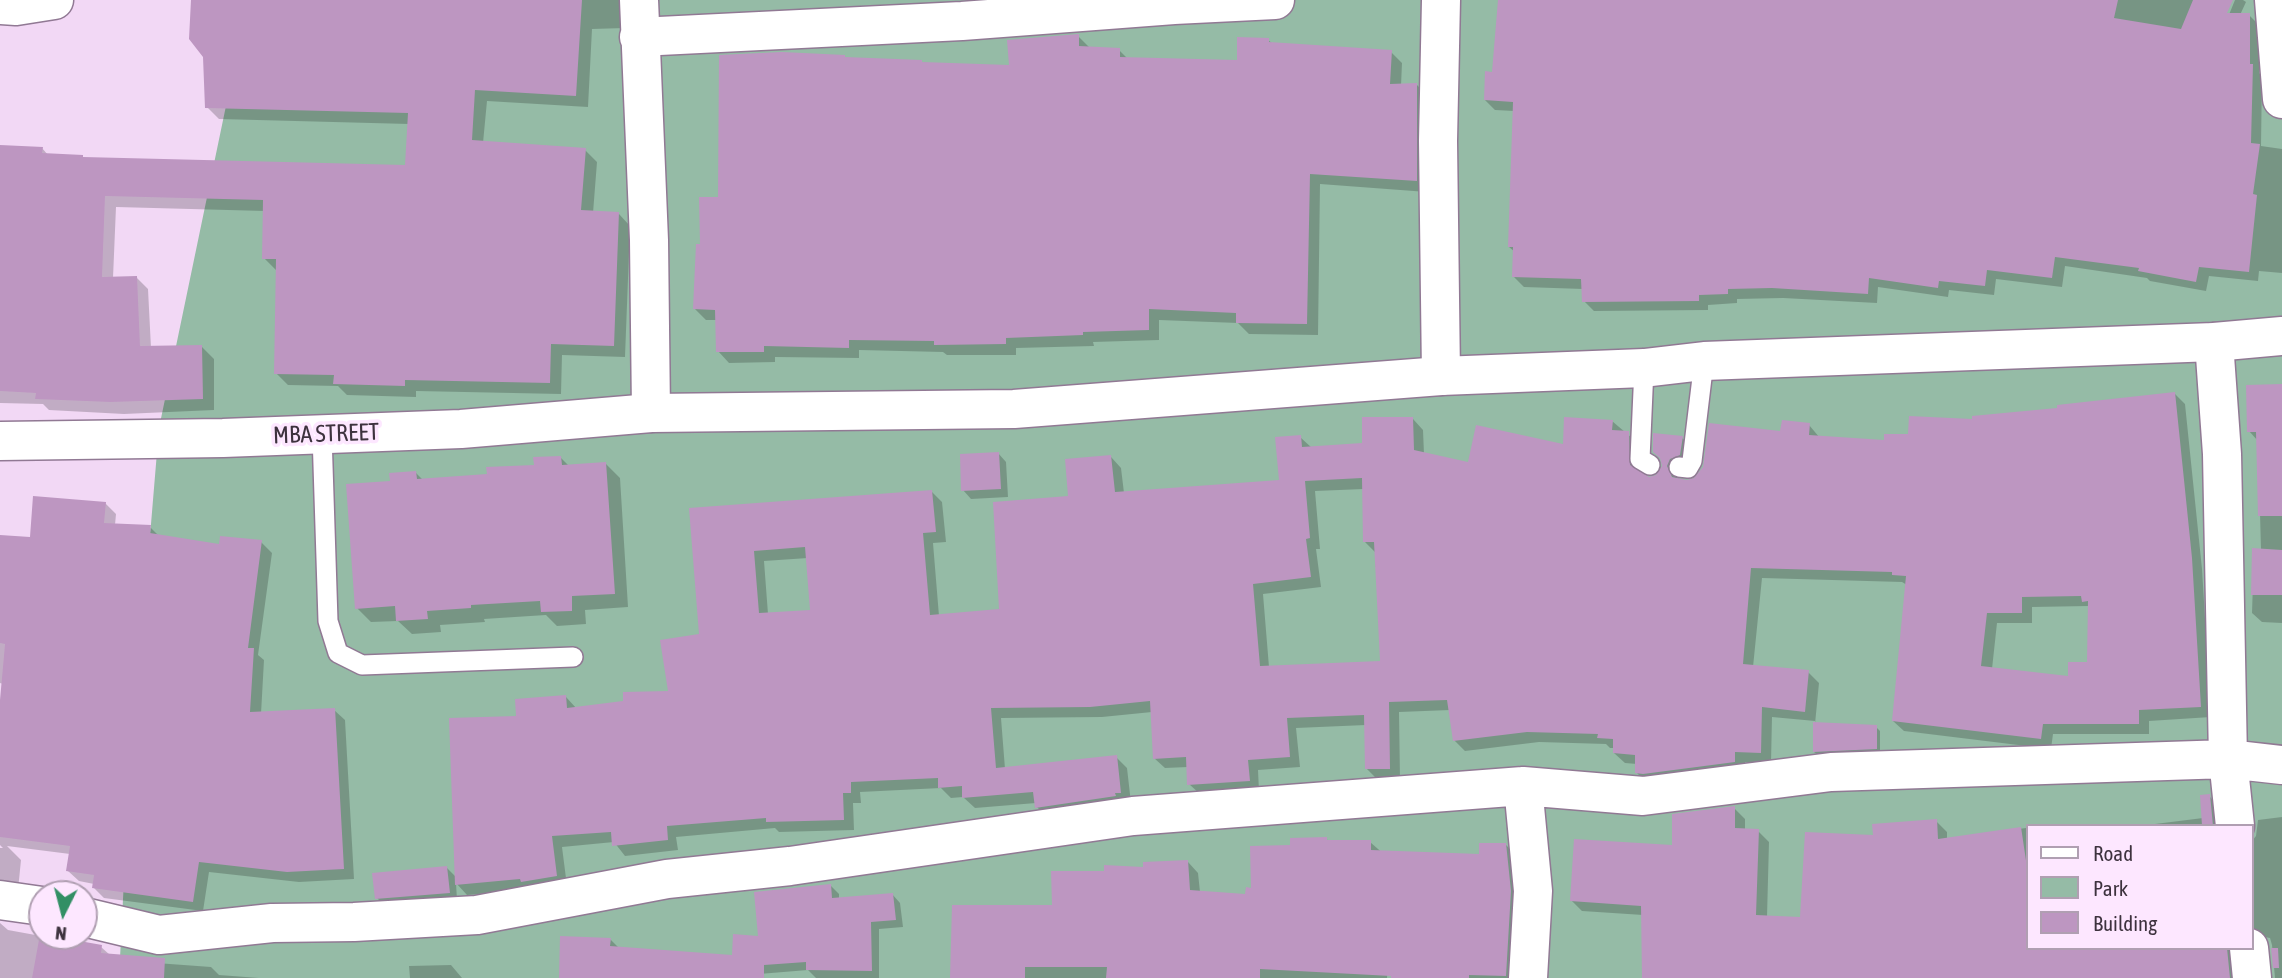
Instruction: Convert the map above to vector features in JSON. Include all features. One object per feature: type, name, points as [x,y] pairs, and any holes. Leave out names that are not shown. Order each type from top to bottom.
[{"type":"street","points":[[0,5],[16,6],[54,0]]},
{"type":"street","points":[[651,413],[649,240],[639,18],[962,21],[1275,0]]},
{"type":"street","points":[[1441,0],[1438,141],[1441,376]]},
{"type":"street","points":[[2274,0],[2282,99]]},
{"type":"street","name":"MBA STREET","points":[[0,441],[461,429],[651,413],[1014,409],[1441,376],[1644,368],[1704,360],[2214,342],[2282,336]]},
{"type":"street","points":[[2214,342],[2222,454],[2228,759],[2235,824]]},
{"type":"street","points":[[98,920],[159,935],[272,923],[354,922],[477,915],[667,879],[790,866],[1133,816],[1522,786],[1643,796],[1831,772],[2228,759],[2282,765]]},
{"type":"street","points":[[1522,786],[1533,891],[1528,978]]},
{"type":"street","points":[[0,900],[28,904]]},
{"type":"street","points":[[2249,950],[2252,978]]},
{"type":"lane","points":[[1679,467],[1688,468],[1692,461],[1704,360]]},
{"type":"lane","points":[[1644,368],[1640,459],[1650,465]]},
{"type":"lane","points":[[322,434],[328,621],[338,653],[362,665],[573,657]]},
{"type":"green space","points":[[248,0],[2282,0],[2282,978],[119,978],[128,800],[159,428]]},
{"type":"building","points":[[191,0],[582,0],[576,96],[475,90],[472,140],[586,148],[581,210],[619,212],[614,346],[551,344],[550,383],[405,380],[405,386],[333,384],[334,375],[274,374],[276,259],[262,259],[263,200],[105,196],[102,277],[137,276],[140,346],[202,345],[203,399],[111,402],[35,399],[36,393],[0,391],[0,145],[43,147],[42,153],[83,157],[405,165],[408,113],[205,108],[203,57],[189,39]]},
{"type":"building","points":[[1498,0],[2118,0],[2114,18],[2181,29],[2193,0],[2233,0],[2227,13],[2250,13],[2250,64],[2253,64],[2251,143],[2260,144],[2253,194],[2257,195],[2249,272],[2199,267],[2196,282],[2138,271],[2139,268],[2055,257],[2052,278],[1987,270],[1985,286],[1939,281],[1938,288],[1869,278],[1868,294],[1772,288],[1728,289],[1728,294],[1699,295],[1699,301],[1582,302],[1581,279],[1512,277],[1513,247],[1508,247],[1513,102],[1484,100],[1485,71],[1492,72]]},
{"type":"building","points":[[1079,34],[1079,46],[1120,48],[1120,57],[1237,60],[1237,37],[1269,38],[1269,42],[1392,50],[1390,84],[1417,83],[1417,181],[1310,174],[1307,324],[1236,323],[1236,313],[1149,309],[1149,330],[1006,338],[1006,344],[934,345],[934,341],[849,340],[849,348],[764,346],[764,352],[716,352],[715,310],[693,309],[696,244],[700,244],[699,197],[718,197],[719,55],[782,52],[1009,65],[1007,40]]},
{"type":"building","points":[[2282,384],[2282,516],[2258,516],[2256,432],[2247,432],[2246,385]]},
{"type":"building","points":[[2175,392],[2192,558],[2201,707],[2139,710],[2139,724],[2043,724],[2041,739],[1892,721],[1906,576],[1892,575],[1892,572],[1751,568],[1743,664],[1809,670],[1805,712],[1762,707],[1761,753],[1735,752],[1735,762],[1635,773],[1635,755],[1613,753],[1613,739],[1597,738],[1598,734],[1527,732],[1453,741],[1447,700],[1389,702],[1390,769],[1365,769],[1364,715],[1287,718],[1290,757],[1248,760],[1250,781],[1187,785],[1186,757],[1153,759],[1150,701],[1090,707],[991,708],[996,768],[1117,755],[1121,793],[1035,808],[1033,792],[962,798],[962,786],[938,788],[938,778],[851,782],[851,793],[843,793],[844,820],[766,822],[766,818],[667,826],[668,840],[612,846],[611,832],[552,836],[557,876],[521,882],[520,879],[455,885],[449,718],[516,716],[515,699],[566,695],[567,708],[623,701],[623,692],[668,691],[660,640],[699,634],[689,508],[932,490],[936,532],[923,533],[930,615],[999,609],[993,502],[1068,496],[1065,459],[1111,455],[1115,492],[1279,480],[1275,437],[1301,435],[1302,447],[1362,443],[1362,417],[1413,417],[1414,450],[1468,462],[1476,425],[1563,444],[1564,417],[1613,420],[1612,430],[1629,431],[1630,465],[1649,477],[1656,475],[1662,466],[1660,458],[1653,452],[1653,433],[1683,436],[1680,455],[1670,459],[1667,466],[1672,477],[1687,480],[1694,478],[1703,467],[1709,423],[1780,431],[1782,420],[1810,423],[1809,435],[1884,440],[1884,434],[1908,434],[1909,416],[1972,419],[1972,416],[2057,408],[2057,405]],"holes":[[[1362,478],[1363,542],[1374,542],[1380,661],[1260,666],[1253,584],[1311,577],[1306,539],[1310,538],[1305,481]],[[805,547],[810,610],[759,613],[754,551]],[[2081,596],[2082,602],[2088,601],[2087,662],[2068,662],[2068,676],[1981,666],[1987,613],[2022,613],[2022,597]]]},
{"type":"building","points":[[999,452],[1001,489],[961,491],[960,454]]},
{"type":"building","points":[[561,456],[562,465],[606,462],[615,594],[572,596],[572,611],[541,612],[540,601],[427,611],[428,619],[396,621],[395,606],[355,609],[346,484],[390,481],[389,473],[416,471],[417,479],[487,474],[486,467],[534,465],[533,457]]},
{"type":"building","points":[[33,496],[106,502],[104,523],[151,525],[150,533],[219,544],[220,536],[262,540],[248,648],[254,648],[250,712],[335,708],[344,869],[287,872],[199,862],[193,902],[98,889],[98,880],[93,880],[94,875],[66,871],[70,846],[0,837],[0,700],[5,644],[0,643],[0,535],[30,537]]},
{"type":"building","points":[[2252,548],[2282,550],[2282,595],[2251,595]]},
{"type":"building","points":[[1813,722],[1877,725],[1877,749],[1813,752]]},
{"type":"building","points":[[2210,794],[2213,824],[2202,824],[2200,795]]},
{"type":"building","points":[[1735,806],[1735,828],[1759,829],[1756,915],[1800,917],[1805,832],[1873,835],[1872,824],[1937,819],[1938,839],[2021,827],[2026,861],[2026,950],[2227,950],[2230,978],[1642,978],[1641,906],[1570,901],[1574,839],[1672,845],[1672,814]]},
{"type":"building","points":[[1327,837],[1327,840],[1371,840],[1371,850],[1479,854],[1479,843],[1506,843],[1511,891],[1506,976],[1391,978],[1260,969],[1260,978],[1106,978],[1107,967],[1025,967],[1025,978],[950,978],[952,905],[1052,905],[1051,871],[1104,871],[1104,865],[1143,867],[1143,862],[1188,860],[1190,890],[1245,894],[1246,887],[1251,888],[1250,846],[1290,845],[1290,838]]},
{"type":"building","points":[[447,866],[450,893],[375,899],[372,873]]},
{"type":"building","points":[[831,884],[832,898],[893,893],[896,920],[871,922],[872,971],[806,970],[806,962],[764,965],[764,978],[559,978],[560,936],[611,938],[610,946],[732,955],[733,934],[758,936],[754,892]]},
{"type":"building","points":[[98,944],[102,945],[101,953],[165,958],[164,978],[32,978],[37,950],[98,950]]},
{"type":"building","points":[[2271,948],[2278,948],[2279,968],[2273,968]]}]
